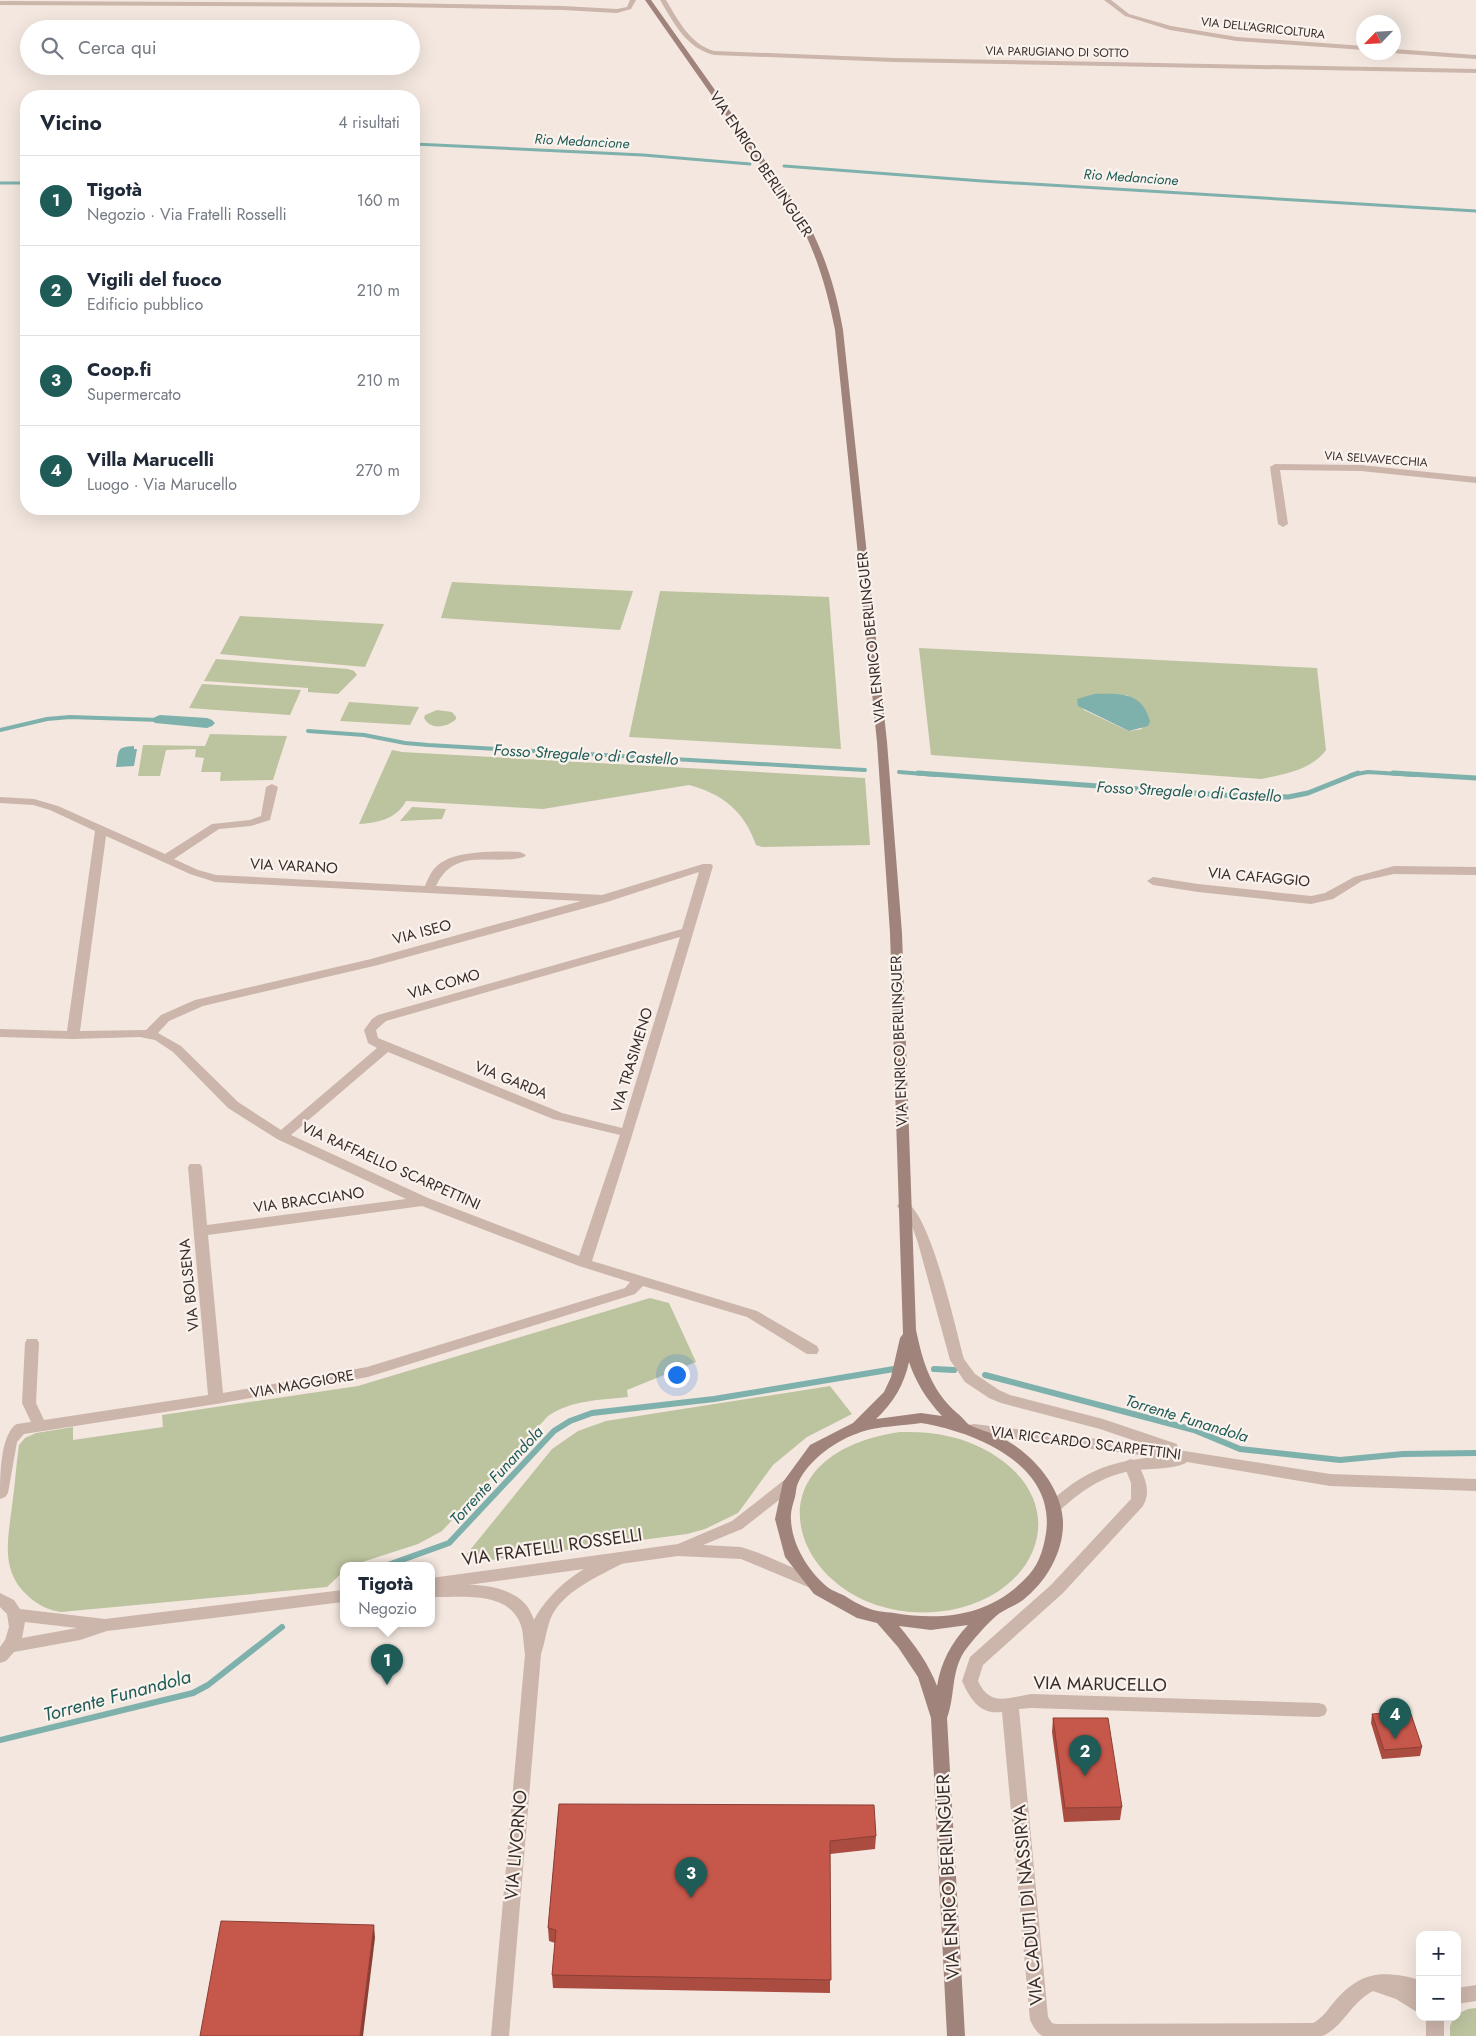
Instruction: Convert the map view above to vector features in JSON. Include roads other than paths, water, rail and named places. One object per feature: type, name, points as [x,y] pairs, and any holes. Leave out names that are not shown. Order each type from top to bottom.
[{"type":"main road","name":"VIA ENRICO BERLINGUER","points":[[648,0],[809,231],[827,276],[839,330],[882,742],[896,933],[909,1330],[921,1378],[938,1403],[967,1427]]},
{"type":"main road","name":"VIA ENRICO BERLINGUER","points":[[856,1427],[879,1408],[894,1389],[901,1374],[909,1330]]},
{"type":"main road","name":"VIA ENRICO BERLINGUER","points":[[939,1718],[951,1663],[957,1651],[967,1636],[995,1609],[1019,1594],[1038,1576],[1051,1549],[1055,1532],[1053,1508],[1040,1479],[1030,1466],[1002,1443],[967,1427],[935,1420],[907,1418],[880,1421],[856,1427],[832,1438],[810,1454],[797,1469],[788,1485],[782,1510],[784,1536],[795,1560],[813,1583],[845,1605],[883,1619],[912,1623],[941,1623],[960,1621],[995,1609]]},
{"type":"main road","name":"VIA ENRICO BERLINGUER","points":[[883,1619],[904,1643],[926,1675],[939,1718],[956,2035]]},
{"type":"street","points":[[0,3],[393,5],[563,8],[617,11],[630,8],[633,0]]},
{"type":"street","name":"VIA PARUGIANO DI SOTTO","points":[[663,0],[679,26],[699,48],[704,52],[714,53],[904,61],[1476,71]]},
{"type":"street","name":"VIA DELL'AGRICOLTURA","points":[[1107,0],[1128,15],[1170,28],[1237,39],[1356,47]]},
{"type":"street","points":[[1401,52],[1476,57]]},
{"type":"street","name":"VIA SELVAVECCHIA","points":[[1283,524],[1275,467],[1361,468],[1476,480]]},
{"type":"street","points":[[166,859],[216,826],[251,823],[266,818],[272,787]]},
{"type":"street","name":"VIA VARANO","points":[[0,800],[44,804],[194,872],[215,878],[603,899]]},
{"type":"street","points":[[73,1035],[101,830]]},
{"type":"street","points":[[429,889],[442,868],[450,863],[492,855],[520,855]]},
{"type":"street","name":"VIA ISEO","points":[[150,1034],[165,1018],[198,1002],[374,962],[603,899],[707,866]]},
{"type":"street","name":"VIA TRASIMENO","points":[[584,1263],[627,1132],[707,866]]},
{"type":"street","name":"VIA CAFAGGIO","points":[[1153,881],[1198,888],[1310,900],[1330,896],[1358,878],[1394,870],[1476,871]]},
{"type":"street","name":"VIA COMO","points":[[386,1047],[376,1043],[370,1035],[372,1026],[382,1018],[689,931]]},
{"type":"street","name":"VIA RAFFAELLO SCARPETTINI","points":[[0,1033],[73,1035],[150,1034],[172,1044],[234,1105],[282,1136],[422,1201],[584,1263],[752,1314],[812,1350]]},
{"type":"street","points":[[282,1136],[386,1047]]},
{"type":"street","name":"VIA GARDA","points":[[386,1047],[558,1116],[627,1132]]},
{"type":"street","name":"VIA BOLSENA","points":[[195,1167],[216,1399]]},
{"type":"street","name":"VIA BRACCIANO","points":[[200,1231],[422,1201]]},
{"type":"street","points":[[904,1206],[918,1225],[925,1244],[953,1350],[961,1367],[970,1378],[982,1387],[1006,1399],[1103,1424],[1198,1458]]},
{"type":"street","name":"VIA MAGGIORE","points":[[0,1492],[9,1445],[12,1436],[20,1428],[216,1399],[368,1372],[630,1290],[639,1281]]},
{"type":"street","points":[[32,1343],[29,1402],[39,1424]]},
{"type":"street","name":"VIA RICCARDO SCARPETTINI","points":[[967,1427],[1198,1458],[1330,1480],[1476,1485]]},
{"type":"street","name":"VIA RICCARDO SCARPETTINI","points":[[1053,1508],[1082,1483],[1108,1471],[1131,1465],[1198,1458]]},
{"type":"street","name":"VIA MARUCELLO","points":[[1131,1465],[1141,1485],[1141,1496],[1138,1502],[1056,1589],[976,1662],[970,1680],[974,1692],[988,1704],[1010,1705],[1031,1701],[1319,1710]]},
{"type":"street","name":"VIA FRATELLI ROSSELLI","points":[[678,1550],[737,1525],[788,1485]]},
{"type":"street","name":"VIA FRATELLI ROSSELLI","points":[[435,1583],[678,1550],[741,1553],[813,1583]]},
{"type":"street","name":"VIA LIVORNO","points":[[532,1654],[539,1636],[541,1622],[549,1606],[560,1594],[582,1579],[621,1558]]},
{"type":"street","name":"VIA LIVORNO","points":[[435,1591],[492,1593],[515,1604],[528,1621],[532,1654],[500,2036]]},
{"type":"street","points":[[5,1652],[106,1626],[340,1596]]},
{"type":"street","points":[[0,1599],[8,1604],[15,1615],[17,1631],[5,1652]]},
{"type":"street","points":[[15,1615],[106,1626]]},
{"type":"street","name":"VIA CADUTI DI NASSIRYA","points":[[1010,1705],[1038,2010],[1042,2025],[1056,2032],[1313,2031],[1325,2028],[1355,1991],[1370,1984],[1386,1980],[1416,1987]]},
{"type":"street","points":[[1370,1984],[1402,1993],[1416,2003]]},
{"type":"water","points":[[1094,694],[1121,694],[1136,699],[1146,711],[1150,721],[1148,726],[1129,731],[1078,706],[1077,699]]},
{"type":"water","points":[[134,746],[134,749],[137,749],[134,766],[116,767],[119,750],[124,747]]},
{"type":"waterway","name":"Rio Medancione","points":[[420,144],[643,155],[750,164]]},
{"type":"waterway","name":"Rio Medancione","points":[[784,166],[982,181],[1476,211]]},
{"type":"waterway","name":"Rio Medancione","points":[[0,183],[20,183]]},
{"type":"waterway","name":"Fosso Stregale o di Castello","points":[[0,730],[47,719],[70,717],[160,720]]},
{"type":"waterway","name":"Fosso Stregale o di Castello","points":[[160,720],[207,723]]},
{"type":"waterway","name":"Fosso Stregale o di Castello","points":[[308,731],[364,735],[405,743],[428,745],[865,770]]},
{"type":"waterway","name":"Fosso Stregale o di Castello","points":[[899,772],[936,775]]},
{"type":"waterway","name":"Fosso Stregale o di Castello","points":[[1355,774],[1368,772],[1415,775]]},
{"type":"waterway","name":"Fosso Stregale o di Castello","points":[[918,773],[1221,795],[1288,797],[1308,793],[1355,774]]},
{"type":"waterway","name":"Fosso Stregale o di Castello","points":[[1393,773],[1476,778]]},
{"type":"waterway","name":"Torrente Funandola","points":[[396,1562],[449,1543],[554,1431],[570,1421],[592,1413],[714,1399],[894,1369]]},
{"type":"waterway","name":"Torrente Funandola","points":[[934,1369],[954,1370]]},
{"type":"waterway","name":"Torrente Funandola","points":[[985,1375],[1194,1430],[1240,1449],[1340,1460],[1403,1454],[1476,1453]]},
{"type":"waterway","name":"Torrente Funandola","points":[[0,1740],[193,1693],[208,1685],[282,1627]]},
{"type":"place","name":"Tigotà","points":[[387,1685]]},
{"type":"place","name":"Villa Marucelli","points":[[1395,1739]]},
{"type":"place","name":"Vigili del fuoco","points":[[1085,1776]]},
{"type":"place","name":"Coop.fi","points":[[691,1898]]}]
